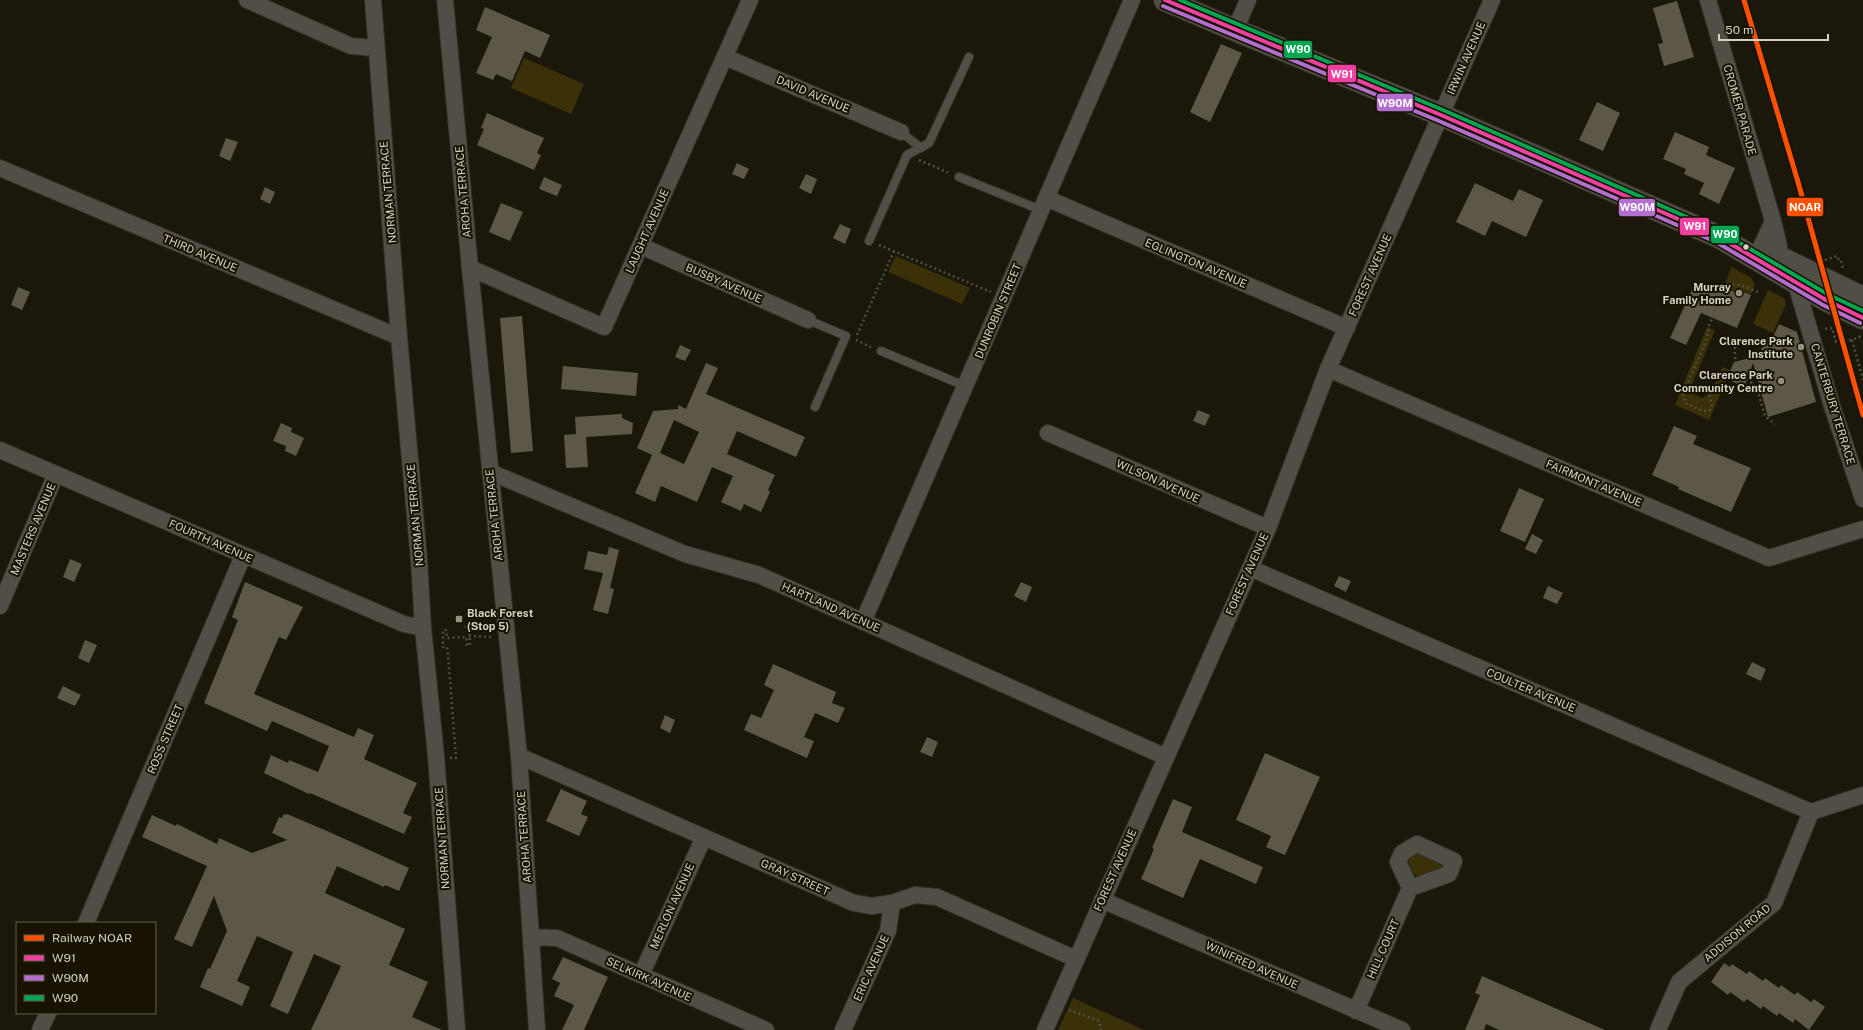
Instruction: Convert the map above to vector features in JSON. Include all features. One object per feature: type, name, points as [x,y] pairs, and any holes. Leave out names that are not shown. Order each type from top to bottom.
[{"type":"street","points":[[247,0],[351,46],[376,48]]},
{"type":"street","name":"NORMAN TERRACE","points":[[372,0],[399,337],[419,560],[423,628],[436,756],[457,1030]]},
{"type":"street","name":"AROHA TERRACE","points":[[445,0],[470,268],[519,756],[537,1030]]},
{"type":"street","name":"LAUGHT AVENUE","points":[[470,268],[604,328],[750,0]]},
{"type":"street","name":"DUNROBIN STREET","points":[[863,622],[1132,0]]},
{"type":"street","points":[[1165,0],[1440,115],[1719,237],[1767,252],[1863,298]]},
{"type":"street","points":[[1235,30],[1248,0]]},
{"type":"street","name":"IRWIN AVENUE","points":[[1440,115],[1492,0]]},
{"type":"street","name":"CROMER PARADE","points":[[1708,0],[1773,220],[1767,252]]},
{"type":"street","name":"DAVID AVENUE","points":[[725,57],[901,132]]},
{"type":"street","name":"FOREST AVENUE","points":[[1045,1030],[1268,528],[1328,369],[1440,115]]},
{"type":"street","name":"THIRD AVENUE","points":[[0,168],[399,337]]},
{"type":"street","name":"EGLINGTON AVENUE","points":[[1044,204],[1347,328]]},
{"type":"street","points":[[1719,237],[1826,300],[1863,318]]},
{"type":"street","name":"BUSBY AVENUE","points":[[640,246],[808,320]]},
{"type":"street","name":"CANTERBURY TERRACE","points":[[1795,281],[1832,406],[1863,499]]},
{"type":"street","name":"CANTERBURY TERRACE","points":[[1811,331],[1816,309],[1826,300]]},
{"type":"street","name":"FAIRMONT AVENUE","points":[[1328,369],[1769,558],[1863,529]]},
{"type":"street","name":"WILSON AVENUE","points":[[1048,433],[1268,528]]},
{"type":"street","name":"FOURTH AVENUE","points":[[0,450],[243,556],[404,624],[423,628]]},
{"type":"street","name":"HARTLAND AVENUE","points":[[490,472],[684,554],[759,575],[1166,757]]},
{"type":"street","name":"MASTERS AVENUE","points":[[0,606],[56,474]]},
{"type":"street","name":"ROSS STREET","points":[[86,922],[243,556]]},
{"type":"street","name":"COULTER AVENUE","points":[[1250,568],[1812,812]]},
{"type":"street","name":"GRAY STREET","points":[[519,756],[854,903],[872,906],[892,903],[915,895],[937,898],[1076,959]]},
{"type":"street","points":[[1812,812],[1863,795]]},
{"type":"street","name":"ADDISON ROAD","points":[[1658,1030],[1679,982],[1774,903],[1812,812]]},
{"type":"street","name":"MERLON AVENUE","points":[[641,975],[704,837]]},
{"type":"street","name":"HILL COURT","points":[[1356,1011],[1410,888]]},
{"type":"street","name":"WINIFRED AVENUE","points":[[1102,900],[1402,1030]]},
{"type":"street","name":"ERIC AVENUE","points":[[843,1030],[888,931],[892,903]]},
{"type":"street","name":"SELKIRK AVENUE","points":[[530,937],[557,938],[766,1030]]},
{"type":"street","points":[[40,1030],[48,1014]]},
{"type":"lane","points":[[869,241],[907,156],[929,143],[969,57]]},
{"type":"lane","points":[[901,132],[921,148]]},
{"type":"lane","points":[[959,177],[1044,204]]},
{"type":"lane","points":[[808,320],[846,336],[815,407]]},
{"type":"lane","points":[[881,351],[965,386]]},
{"type":"path","points":[[907,156],[959,177]]},
{"type":"path","points":[[869,241],[1004,297]]},
{"type":"path","points":[[855,340],[894,251]]},
{"type":"path","points":[[1708,390],[1712,405],[1710,410],[1703,411],[1685,403],[1683,394],[1707,338],[1709,326],[1725,287],[1730,284],[1737,284],[1758,292]]},
{"type":"path","points":[[1811,331],[1832,328],[1836,342],[1852,340],[1863,336]]},
{"type":"path","points":[[846,336],[881,351]]},
{"type":"path","points":[[1852,340],[1863,380]]},
{"type":"path","points":[[1735,347],[1735,360],[1757,389],[1765,416],[1775,424]]},
{"type":"path","points":[[450,758],[456,758],[448,654],[447,647],[443,647],[443,630],[446,630],[447,638],[466,637],[467,645],[470,645],[469,629],[466,629],[466,626]]},
{"type":"path","points":[[469,636],[507,638]]},
{"type":"path","points":[[1068,1009],[1099,1021],[1101,1030]]},
{"type":"shaded area","points":[[524,58],[584,84],[571,114],[511,88]]},
{"type":"shaded area","points":[[896,256],[970,288],[962,304],[888,272]]},
{"type":"shaded area","points":[[1731,267],[1750,277],[1755,284],[1751,294],[1736,288],[1735,291],[1724,287]]},
{"type":"shaded area","points":[[1768,290],[1784,298],[1786,304],[1773,333],[1753,324]]},
{"type":"shaded area","points":[[1707,327],[1715,330],[1689,392],[1702,398],[1711,393],[1722,367],[1731,370],[1709,420],[1675,405]]},
{"type":"shaded area","points":[[1419,852],[1442,862],[1443,869],[1417,876],[1413,874],[1408,865],[1410,856]]},
{"type":"shaded area","points":[[1073,998],[1144,1030],[1058,1030]]},
{"type":"building","points":[[1677,1],[1694,57],[1664,66],[1658,44],[1663,43],[1653,8]]},
{"type":"building","points":[[485,7],[550,35],[540,58],[525,51],[512,81],[496,74],[493,80],[476,73],[492,37],[476,30]]},
{"type":"building","points":[[1221,44],[1242,53],[1210,122],[1190,112]]},
{"type":"building","points":[[1597,102],[1620,113],[1603,151],[1579,140]]},
{"type":"building","points":[[487,113],[544,138],[537,153],[541,155],[534,170],[477,145],[484,129],[481,128]]},
{"type":"building","points":[[1675,132],[1709,147],[1706,155],[1735,168],[1719,204],[1699,194],[1704,183],[1684,174],[1686,169],[1663,159]]},
{"type":"building","points":[[226,138],[238,142],[230,161],[219,156]]},
{"type":"building","points":[[737,163],[749,169],[744,179],[732,174]]},
{"type":"building","points":[[806,174],[817,179],[811,194],[799,188]]},
{"type":"building","points":[[544,177],[562,185],[557,196],[539,189]]},
{"type":"building","points":[[1475,183],[1513,201],[1519,189],[1543,200],[1526,237],[1492,221],[1485,236],[1456,222]]},
{"type":"building","points":[[265,187],[275,192],[270,204],[260,199]]},
{"type":"building","points":[[501,203],[523,212],[510,241],[489,232]]},
{"type":"building","points":[[840,224],[851,229],[845,244],[833,238]]},
{"type":"building","points":[[1696,281],[1725,294],[1727,289],[1735,292],[1736,289],[1751,295],[1737,328],[1701,313],[1686,345],[1670,338]]},
{"type":"building","points":[[18,287],[30,292],[22,310],[11,305]]},
{"type":"building","points":[[522,316],[533,451],[511,453],[500,318]]},
{"type":"building","points":[[1779,324],[1797,332],[1816,402],[1768,417],[1753,363],[1744,387],[1727,379],[1734,362],[1758,356],[1767,338],[1771,341]]},
{"type":"building","points":[[680,345],[691,350],[685,361],[675,357]]},
{"type":"building","points":[[706,363],[718,368],[706,394],[805,437],[796,457],[737,431],[727,454],[775,475],[768,490],[770,492],[761,512],[744,504],[741,511],[721,502],[733,476],[712,467],[697,502],[661,486],[655,502],[635,493],[652,455],[637,448],[653,411],[678,409],[678,405],[686,409]],"holes":[[[674,420],[699,432],[684,464],[660,453]]]},
{"type":"building","points":[[563,366],[638,373],[636,396],[561,389]]},
{"type":"building","points":[[1198,410],[1210,415],[1205,426],[1193,421]]},
{"type":"building","points":[[622,414],[622,418],[633,423],[632,434],[586,437],[588,467],[566,468],[564,435],[576,434],[575,417]]},
{"type":"building","points":[[281,423],[292,428],[291,432],[304,438],[296,456],[285,451],[286,446],[273,441]]},
{"type":"building","points":[[1674,426],[1697,436],[1693,444],[1751,468],[1731,512],[1678,489],[1679,487],[1652,475]]},
{"type":"building","points":[[1519,488],[1544,499],[1525,542],[1500,531]]},
{"type":"building","points":[[1532,534],[1543,540],[1536,554],[1525,549]]},
{"type":"building","points":[[609,547],[619,550],[610,588],[614,589],[608,614],[593,610],[603,573],[584,569],[588,551],[607,555]]},
{"type":"building","points":[[70,559],[82,564],[74,582],[63,577]]},
{"type":"building","points":[[1339,576],[1351,581],[1346,592],[1334,586]]},
{"type":"building","points":[[245,582],[303,607],[286,640],[279,637],[254,694],[354,737],[358,728],[374,735],[364,759],[417,783],[403,813],[412,817],[404,834],[310,793],[309,794],[264,773],[271,755],[288,763],[289,760],[318,772],[329,746],[272,721],[267,731],[204,703],[238,620],[232,617]]},
{"type":"building","points":[[1021,582],[1032,587],[1026,602],[1014,596]]},
{"type":"building","points":[[1548,586],[1563,593],[1557,604],[1543,598]]},
{"type":"building","points":[[85,640],[97,645],[89,663],[78,658]]},
{"type":"building","points":[[1752,662],[1766,669],[1761,681],[1746,674]]},
{"type":"building","points":[[773,664],[836,692],[832,703],[845,708],[838,723],[815,713],[804,737],[814,741],[807,758],[744,730],[751,714],[761,718],[774,690],[764,685]]},
{"type":"building","points":[[63,686],[81,695],[75,706],[57,698]]},
{"type":"building","points":[[665,715],[675,720],[670,733],[660,728]]},
{"type":"building","points":[[927,737],[938,742],[932,757],[920,752]]},
{"type":"building","points":[[1265,753],[1320,777],[1285,855],[1266,847],[1271,836],[1236,820]]},
{"type":"building","points":[[561,789],[587,801],[581,814],[588,817],[579,836],[546,821]]},
{"type":"building","points":[[1173,799],[1192,807],[1182,832],[1263,867],[1256,884],[1200,859],[1183,898],[1141,879],[1154,849],[1152,848]]},
{"type":"building","points":[[284,814],[327,831],[409,868],[399,891],[385,885],[384,887],[337,866],[325,893],[405,929],[389,965],[428,982],[412,1017],[442,1030],[311,1030],[341,966],[314,954],[288,1014],[270,1006],[293,952],[257,936],[237,981],[250,987],[242,1006],[200,987],[227,931],[214,896],[192,947],[174,939],[207,866],[142,837],[152,815],[176,826],[177,824],[217,844],[219,838],[252,853],[287,840],[272,833],[279,817],[282,818]]},
{"type":"building","points":[[563,957],[608,977],[584,1030],[562,1030],[574,1005],[554,996],[560,983],[552,979]]},
{"type":"building","points":[[1724,963],[1730,967],[1732,964],[1747,974],[1749,971],[1763,981],[1765,978],[1779,988],[1781,985],[1795,995],[1797,992],[1811,1002],[1814,999],[1825,1007],[1809,1030],[1795,1019],[1793,1023],[1779,1013],[1777,1016],[1763,1006],[1761,1009],[1747,999],[1744,1002],[1730,992],[1728,995],[1711,982]]},
{"type":"building","points":[[1482,976],[1605,1030],[1499,1030],[1486,1024],[1484,1030],[1465,1030],[1480,995],[1475,993]]},
{"type":"rail line","name":"NOAR","points":[[1744,0],[1798,182],[1863,415]]},
{"type":"transit line","name":"W91","points":[[1165,0],[1441,115],[1719,237],[1826,300],[1863,318]]},
{"type":"transit line","name":"W90","points":[[1180,0],[1443,110],[1721,232],[1829,295],[1863,311]]},
{"type":"transit line","name":"W90M","points":[[1163,6],[1439,121],[1716,242],[1823,305],[1860,323]]},
{"type":"place","name":"Murray Family Home","points":[[1739,293]]},
{"type":"place","name":"Clarence Park Institute","points":[[1801,347]]},
{"type":"place","name":"Clarence Park Community Centre","points":[[1781,381]]},
{"type":"place","name":"Black Forest (Stop 5)","points":[[459,619]]}]
